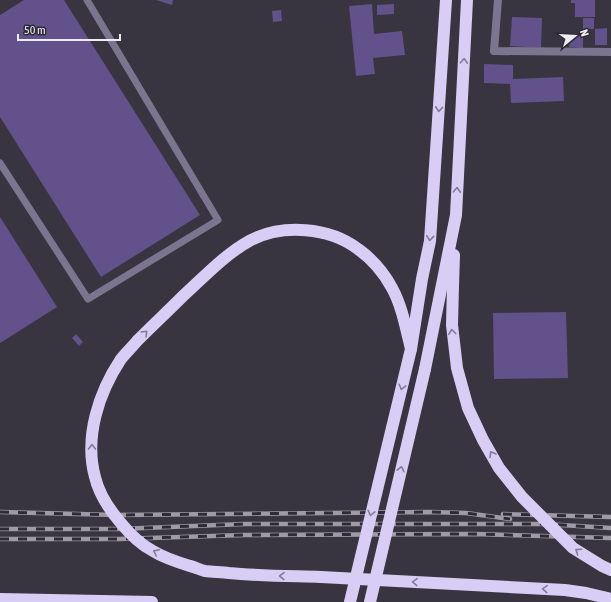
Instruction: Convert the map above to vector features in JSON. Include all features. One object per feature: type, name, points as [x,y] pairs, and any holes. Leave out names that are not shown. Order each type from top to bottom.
[{"type":"highway","points":[[350,602],[411,349],[422,278],[430,241],[446,0]]},
{"type":"highway","points":[[370,602],[424,369],[448,285],[456,215],[467,0]]},
{"type":"highway","points":[[411,349],[403,316],[393,289],[379,268],[358,248],[339,238],[317,232],[295,229],[273,232],[254,239],[238,247],[164,314],[122,358],[112,374],[102,394],[94,417],[91,448],[94,476],[100,492],[111,512],[132,537],[152,551],[174,561],[204,570],[244,574],[565,590],[611,599]]},
{"type":"highway","points":[[448,285],[457,368],[468,408],[483,440],[500,468],[522,497],[573,548],[611,570]]},
{"type":"highway","points":[[0,599],[152,602]]},
{"type":"street","points":[[498,0],[494,50],[611,52]]},
{"type":"lane","points":[[0,164],[88,298],[218,220],[87,0]]},
{"type":"building","points":[[24,0],[64,0],[200,215],[101,277],[0,117],[0,15]]},
{"type":"building","points":[[156,0],[173,0],[172,5]]},
{"type":"building","points":[[571,0],[595,0],[595,17],[575,17],[575,3],[571,3]]},
{"type":"building","points":[[372,4],[374,34],[402,31],[405,55],[373,58],[375,74],[356,76],[349,6]]},
{"type":"building","points":[[394,4],[394,14],[377,15],[377,5]]},
{"type":"building","points":[[281,10],[282,21],[273,22],[272,11]]},
{"type":"building","points":[[512,17],[542,18],[541,48],[510,46]]},
{"type":"building","points":[[583,18],[594,18],[594,29],[583,29]]},
{"type":"building","points":[[607,28],[607,45],[595,45],[595,29]]},
{"type":"building","points":[[570,35],[583,36],[583,48],[569,47]]},
{"type":"building","points":[[484,64],[513,65],[513,79],[563,77],[564,101],[511,103],[510,84],[484,83]]},
{"type":"building","points":[[0,217],[57,307],[0,343]]},
{"type":"building","points":[[566,312],[568,378],[494,379],[493,313]]},
{"type":"building","points":[[76,334],[83,342],[79,346],[72,338]]},
{"type":"railway","points":[[0,512],[116,515],[430,512],[466,513],[510,519]]},
{"type":"railway","points":[[503,514],[611,517]]},
{"type":"railway","points":[[0,529],[119,529],[244,524],[544,524],[611,528]]},
{"type":"railway","points":[[0,539],[118,539],[244,535],[474,534],[611,538]]}]
